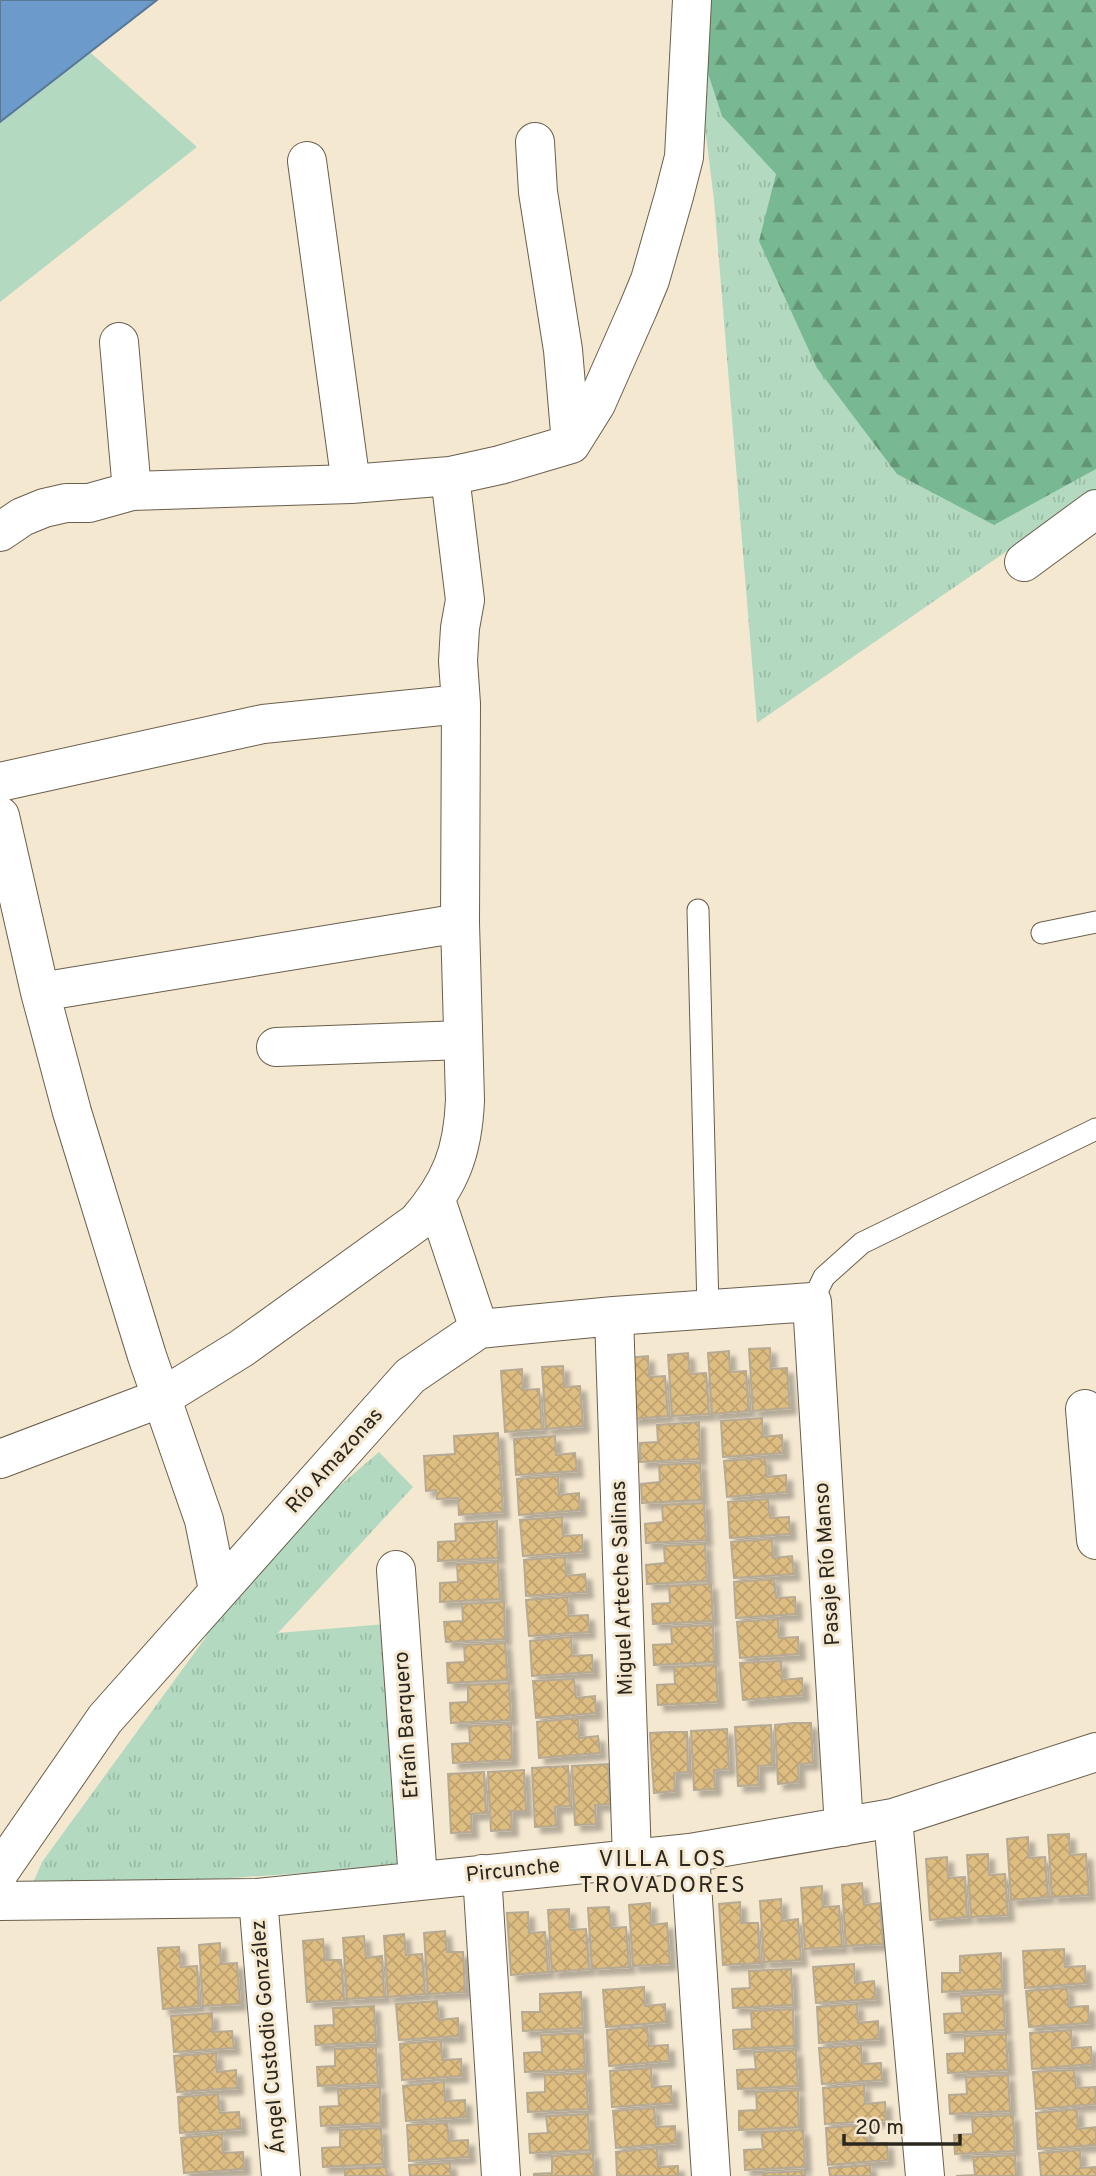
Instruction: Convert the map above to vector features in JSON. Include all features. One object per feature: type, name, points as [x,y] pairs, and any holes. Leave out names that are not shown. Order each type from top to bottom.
[{"type":"street","points":[[0,532],[22,517],[44,508],[66,503],[89,503],[132,491],[351,484],[450,476],[500,465],[571,444],[596,404],[638,309],[650,280],[674,196],[684,157],[692,0]]},
{"type":"street","points":[[535,142],[538,192],[563,350],[571,444]]},
{"type":"street","points":[[307,161],[351,484]]},
{"type":"street","points":[[119,342],[132,491]]},
{"type":"street","points":[[0,1460],[161,1398],[242,1349],[417,1222],[436,1200],[450,1175],[464,1126],[460,923],[461,704],[458,661],[465,600],[450,476]]},
{"type":"street","points":[[1024,562],[1096,509]]},
{"type":"street","points":[[0,782],[263,724],[461,704]]},
{"type":"street","points":[[0,816],[40,992],[72,1112],[161,1398],[204,1520],[218,1590]]},
{"type":"street","points":[[40,992],[460,923]]},
{"type":"street","points":[[276,1047],[462,1040]]},
{"type":"street","points":[[436,1200],[479,1329]]},
{"type":"street","name":"Río Amazonas","points":[[0,1871],[105,1719],[410,1377],[479,1329],[614,1315],[812,1302]]},
{"type":"street","name":"Pasaje Río Manso","points":[[812,1302],[844,1826]]},
{"type":"street","name":"Miguel Arteche Salinas","points":[[614,1315],[632,1860]]},
{"type":"street","points":[[1085,1409],[1096,1540]]},
{"type":"street","name":"Efraín Barquero","points":[[396,1570],[418,1880]]},
{"type":"street","name":"Pircunche","points":[[0,1901],[258,1898],[690,1853],[893,1818],[1096,1752]]},
{"type":"street","points":[[893,1818],[925,2176]]},
{"type":"street","points":[[690,1853],[711,2176]]},
{"type":"street","points":[[482,1874],[501,2176]]},
{"type":"street","name":"Ángel Custodio González","points":[[258,1898],[281,2176]]},
{"type":"lane","points":[[698,910],[708,1309]]},
{"type":"lane","points":[[1042,933],[1096,922]]},
{"type":"lane","points":[[812,1302],[824,1277],[862,1242],[1096,1129]]},
{"type":"green space","points":[[0,0],[31,0],[197,147],[0,302]]},
{"type":"green space","points":[[684,0],[1096,0],[1096,469],[994,525],[897,474],[817,368],[759,241],[776,174],[722,116]]},
{"type":"green space","points":[[689,0],[1096,0],[1096,490],[757,723],[714,200]]},
{"type":"green space","points":[[379,1452],[413,1487],[278,1633],[385,1624],[406,1866],[44,1891],[34,1881],[42,1862],[206,1637],[218,1590]]},
{"type":"water","points":[[0,0],[157,0],[0,122]]},
{"type":"building","points":[[770,1348],[771,1369],[787,1368],[790,1408],[753,1411],[749,1349]]},
{"type":"building","points":[[729,1351],[730,1372],[746,1371],[749,1411],[712,1414],[708,1353]]},
{"type":"building","points":[[688,1353],[690,1374],[706,1373],[709,1414],[672,1416],[668,1355]]},
{"type":"building","points":[[648,1356],[649,1377],[665,1376],[668,1416],[632,1419],[627,1358]]},
{"type":"building","points":[[563,1366],[564,1387],[580,1386],[583,1426],[546,1429],[542,1367]]},
{"type":"building","points":[[522,1369],[523,1390],[539,1389],[542,1429],[505,1432],[501,1371]]},
{"type":"building","points":[[762,1418],[763,1437],[782,1435],[783,1453],[723,1457],[721,1421]]},
{"type":"building","points":[[699,1422],[700,1459],[640,1462],[640,1443],[658,1442],[657,1425]]},
{"type":"building","points":[[498,1433],[503,1512],[459,1515],[458,1498],[437,1499],[436,1490],[426,1491],[424,1456],[455,1454],[454,1436]]},
{"type":"building","points":[[555,1436],[556,1455],[575,1453],[577,1471],[516,1475],[514,1439]]},
{"type":"building","points":[[765,1458],[767,1477],[786,1475],[787,1492],[727,1497],[724,1461]]},
{"type":"building","points":[[700,1463],[702,1500],[642,1503],[641,1484],[660,1482],[659,1465]]},
{"type":"building","points":[[558,1476],[559,1495],[579,1493],[580,1510],[519,1515],[517,1479]]},
{"type":"building","points":[[768,1499],[770,1518],[789,1517],[790,1534],[730,1538],[728,1502]]},
{"type":"building","points":[[704,1503],[706,1540],[646,1543],[645,1524],[663,1522],[662,1505]]},
{"type":"building","points":[[562,1517],[563,1536],[582,1535],[583,1552],[523,1556],[520,1520]]},
{"type":"building","points":[[497,1521],[498,1558],[438,1561],[438,1542],[456,1541],[455,1524]]},
{"type":"building","points":[[772,1539],[773,1558],[792,1556],[794,1574],[734,1578],[731,1542]]},
{"type":"building","points":[[705,1544],[707,1581],[647,1584],[646,1565],[665,1563],[664,1546]]},
{"type":"building","points":[[565,1557],[566,1576],[585,1574],[587,1592],[526,1596],[524,1560]]},
{"type":"building","points":[[498,1562],[500,1599],[440,1602],[440,1583],[458,1582],[457,1564]]},
{"type":"building","points":[[774,1579],[776,1598],[795,1597],[796,1614],[736,1618],[734,1582]]},
{"type":"building","points":[[711,1584],[713,1621],[653,1624],[652,1604],[670,1603],[669,1586]]},
{"type":"building","points":[[567,1597],[569,1616],[588,1615],[589,1632],[529,1636],[526,1600]]},
{"type":"building","points":[[504,1602],[505,1639],[446,1642],[444,1622],[463,1621],[462,1604]]},
{"type":"building","points":[[778,1619],[779,1638],[798,1637],[799,1654],[740,1658],[737,1622]]},
{"type":"building","points":[[713,1625],[714,1662],[654,1665],[653,1645],[672,1644],[671,1627]]},
{"type":"building","points":[[571,1637],[572,1656],[592,1655],[593,1672],[532,1676],[530,1641]]},
{"type":"building","points":[[505,1643],[508,1680],[448,1683],[447,1663],[465,1662],[464,1645]]},
{"type":"building","points":[[781,1661],[782,1680],[802,1678],[803,1695],[743,1700],[740,1663]]},
{"type":"building","points":[[716,1665],[718,1702],[658,1705],[657,1685],[675,1684],[674,1667]]},
{"type":"building","points":[[574,1679],[576,1698],[595,1696],[596,1713],[536,1718],[533,1681]]},
{"type":"building","points":[[509,1683],[511,1720],[451,1723],[450,1703],[468,1702],[468,1685]]},
{"type":"building","points":[[578,1718],[579,1738],[598,1736],[600,1753],[539,1758],[537,1722]]},
{"type":"building","points":[[811,1723],[813,1763],[798,1764],[799,1782],[778,1784],[775,1725]]},
{"type":"building","points":[[511,1724],[512,1760],[453,1763],[452,1744],[470,1743],[469,1726]]},
{"type":"building","points":[[771,1725],[772,1765],[758,1766],[759,1785],[738,1786],[735,1727]]},
{"type":"building","points":[[727,1729],[729,1769],[714,1770],[715,1789],[694,1790],[691,1731]]},
{"type":"building","points":[[687,1732],[688,1772],[674,1773],[675,1791],[654,1793],[650,1733]]},
{"type":"building","points":[[608,1764],[610,1804],[595,1805],[596,1824],[575,1825],[572,1766]]},
{"type":"building","points":[[568,1766],[570,1806],[555,1807],[556,1826],[535,1827],[532,1768]]},
{"type":"building","points":[[524,1770],[526,1811],[511,1811],[512,1830],[491,1831],[488,1772]]},
{"type":"building","points":[[484,1772],[486,1813],[471,1814],[472,1832],[451,1833],[448,1774]]},
{"type":"building","points":[[1069,1834],[1070,1855],[1086,1854],[1089,1895],[1052,1897],[1048,1835]]},
{"type":"building","points":[[1028,1837],[1029,1858],[1045,1857],[1048,1897],[1011,1900],[1007,1839]]},
{"type":"building","points":[[988,1854],[989,1875],[1005,1874],[1008,1915],[971,1917],[967,1855]]},
{"type":"building","points":[[947,1857],[948,1878],[965,1877],[967,1917],[930,1920],[926,1859]]},
{"type":"building","points":[[862,1883],[864,1905],[880,1903],[883,1944],[846,1946],[842,1885]]},
{"type":"building","points":[[822,1886],[823,1907],[839,1906],[842,1947],[805,1949],[801,1888]]},
{"type":"building","points":[[781,1899],[782,1921],[798,1919],[801,1960],[764,1962],[760,1901]]},
{"type":"building","points":[[740,1902],[741,1923],[758,1923],[760,1963],[723,1965],[719,1904]]},
{"type":"building","points":[[650,1903],[651,1925],[667,1923],[670,1964],[633,1966],[629,1905]]},
{"type":"building","points":[[609,1907],[611,1928],[626,1927],[629,1967],[592,1969],[588,1908]]},
{"type":"building","points":[[569,1909],[570,1930],[586,1929],[589,1969],[552,1972],[548,1910]]},
{"type":"building","points":[[528,1912],[529,1933],[545,1932],[548,1972],[511,1975],[507,1913]]},
{"type":"building","points":[[445,1931],[447,1952],[463,1952],[465,1992],[428,1994],[424,1933]]},
{"type":"building","points":[[404,1934],[406,1955],[422,1954],[425,1994],[388,1997],[384,1936]]},
{"type":"building","points":[[364,1936],[366,1958],[382,1956],[384,1997],[347,1999],[343,1938]]},
{"type":"building","points":[[323,1939],[325,1960],[341,1960],[344,2000],[307,2002],[303,1941]]},
{"type":"building","points":[[220,1943],[221,1964],[237,1963],[240,2004],[203,2006],[199,1945]]},
{"type":"building","points":[[179,1947],[181,1967],[197,1966],[199,2006],[163,2009],[158,1948]]},
{"type":"building","points":[[1064,1949],[1065,1967],[1085,1966],[1086,1983],[1025,1988],[1023,1951]]},
{"type":"building","points":[[1001,1953],[1002,1989],[942,1992],[942,1973],[960,1973],[960,1956]]},
{"type":"building","points":[[854,1964],[855,1983],[874,1981],[876,1999],[816,2003],[813,1967]]},
{"type":"building","points":[[791,1969],[793,2005],[733,2008],[732,1989],[750,1988],[749,1971]]},
{"type":"building","points":[[644,1987],[645,2006],[665,2004],[666,2022],[606,2027],[603,1990]]},
{"type":"building","points":[[1067,1988],[1069,2007],[1088,2006],[1089,2023],[1029,2027],[1026,1991]]},
{"type":"building","points":[[581,1992],[583,2028],[523,2031],[522,2012],[540,2012],[540,1994]]},
{"type":"building","points":[[1003,1994],[1005,2030],[945,2033],[944,2014],[962,2013],[961,1996]]},
{"type":"building","points":[[437,2001],[439,2020],[458,2018],[459,2036],[399,2040],[396,2004]]},
{"type":"building","points":[[857,2004],[858,2023],[878,2021],[879,2039],[819,2043],[817,2007]]},
{"type":"building","points":[[374,2006],[376,2042],[316,2045],[315,2026],[334,2025],[333,2008]]},
{"type":"building","points":[[793,2009],[794,2046],[734,2049],[733,2030],[752,2029],[751,2011]]},
{"type":"building","points":[[212,2013],[213,2032],[232,2031],[234,2048],[174,2052],[171,2016]]},
{"type":"building","points":[[647,2027],[649,2046],[668,2045],[669,2061],[609,2066],[607,2030]]},
{"type":"building","points":[[1071,2030],[1072,2048],[1091,2047],[1092,2064],[1032,2069],[1030,2033]]},
{"type":"building","points":[[583,2033],[585,2069],[525,2072],[524,2053],[542,2052],[541,2035]]},
{"type":"building","points":[[1006,2034],[1008,2070],[948,2073],[947,2054],[965,2053],[965,2036]]},
{"type":"building","points":[[441,2041],[442,2060],[461,2059],[462,2076],[402,2080],[400,2044]]},
{"type":"building","points":[[861,2045],[862,2064],[881,2063],[882,2080],[822,2084],[819,2048]]},
{"type":"building","points":[[376,2047],[378,2083],[318,2086],[317,2067],[335,2066],[335,2049]]},
{"type":"building","points":[[796,2050],[798,2086],[738,2089],[737,2070],[756,2069],[754,2052]]},
{"type":"building","points":[[216,2053],[217,2072],[236,2070],[237,2088],[177,2092],[174,2056]]},
{"type":"building","points":[[651,2068],[652,2087],[671,2086],[672,2103],[612,2107],[610,2071]]},
{"type":"building","points":[[1074,2070],[1076,2088],[1095,2087],[1096,2104],[1036,2109],[1033,2072]]},
{"type":"building","points":[[586,2073],[588,2109],[528,2112],[527,2093],[545,2092],[545,2075]]},
{"type":"building","points":[[1008,2075],[1010,2111],[950,2114],[949,2095],[967,2094],[966,2077]]},
{"type":"building","points":[[444,2082],[445,2101],[465,2100],[466,2117],[406,2121],[403,2086]]},
{"type":"building","points":[[864,2085],[865,2104],[885,2102],[886,2120],[825,2124],[823,2088]]},
{"type":"building","points":[[380,2087],[381,2123],[321,2126],[320,2107],[339,2106],[338,2089]]},
{"type":"building","points":[[798,2090],[799,2127],[739,2130],[739,2111],[757,2110],[756,2092]]},
{"type":"building","points":[[218,2094],[220,2113],[239,2112],[241,2129],[180,2133],[178,2097]]},
{"type":"building","points":[[654,2108],[656,2127],[675,2126],[676,2143],[616,2148],[613,2111]]},
{"type":"building","points":[[1077,2109],[1078,2129],[1096,2127],[1096,2145],[1038,2149],[1036,2113]]},
{"type":"building","points":[[588,2114],[590,2150],[530,2153],[529,2134],[548,2133],[546,2116]]},
{"type":"building","points":[[1013,2115],[1015,2151],[955,2154],[954,2135],[973,2134],[972,2117]]},
{"type":"building","points":[[447,2123],[449,2141],[468,2140],[469,2157],[409,2161],[407,2125]]},
{"type":"building","points":[[866,2125],[868,2144],[887,2143],[888,2160],[828,2165],[826,2128]]},
{"type":"building","points":[[381,2128],[383,2164],[323,2167],[322,2148],[340,2147],[340,2130]]},
{"type":"building","points":[[803,2130],[805,2167],[745,2170],[744,2150],[763,2149],[761,2132]]},
{"type":"building","points":[[222,2134],[223,2153],[243,2152],[244,2169],[184,2173],[181,2138]]},
{"type":"building","points":[[657,2148],[658,2167],[678,2166],[678,2176],[617,2176],[616,2152]]},
{"type":"building","points":[[1080,2150],[1081,2168],[1096,2167],[1096,2176],[1041,2176],[1039,2153]]},
{"type":"building","points":[[593,2153],[594,2176],[534,2176],[552,2173],[552,2156]]},
{"type":"building","points":[[1015,2155],[1016,2176],[956,2176],[975,2175],[973,2157]]},
{"type":"building","points":[[450,2163],[451,2176],[410,2176],[409,2165]]},
{"type":"building","points":[[870,2165],[871,2176],[830,2176],[829,2168]]},
{"type":"building","points":[[386,2167],[387,2176],[345,2176],[345,2169]]},
{"type":"building","points":[[805,2171],[805,2176],[763,2176],[763,2173]]},
{"type":"district","name":"VILLA LOS TROVADORES","points":[[663,1873]]}]
